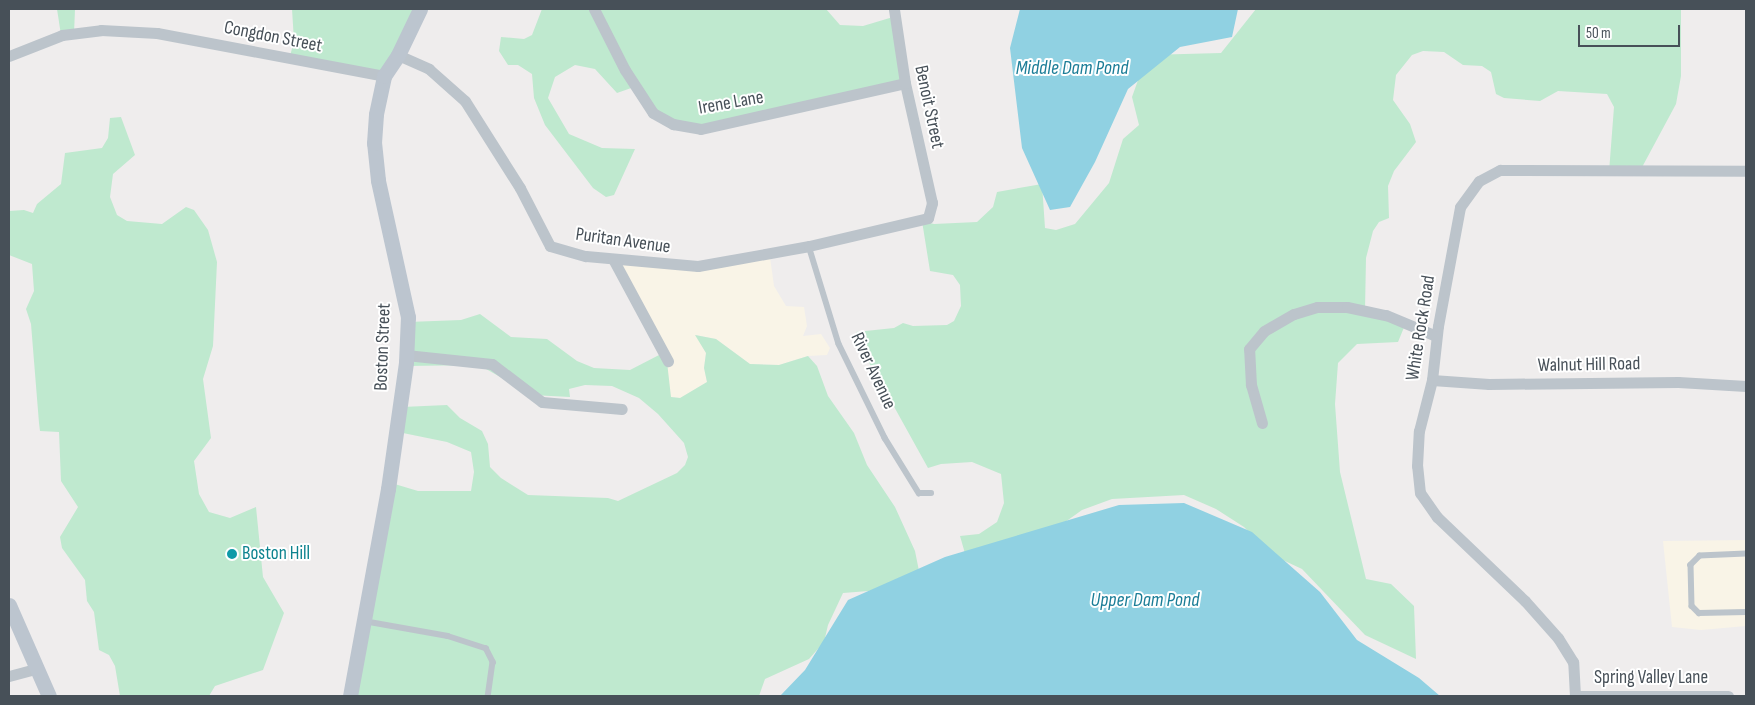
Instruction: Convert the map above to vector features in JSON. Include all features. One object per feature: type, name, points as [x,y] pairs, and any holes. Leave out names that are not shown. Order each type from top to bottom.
[{"type":"street","name":"Boston Street","points":[[350,696],[399,417],[408,317],[378,180],[374,143],[384,76],[398,55],[420,9]]},
{"type":"street","name":"Irene Lane","points":[[594,9],[625,70],[653,112],[673,124],[701,129],[905,83]]},
{"type":"street","name":"Benoit Street","points":[[894,9],[905,83],[931,211]]},
{"type":"street","name":"Congdon Street","points":[[9,56],[62,35],[101,30],[148,32],[384,76]]},
{"type":"street","name":"Puritan Avenue","points":[[398,55],[429,69],[465,101],[520,188],[550,246],[586,256],[698,266],[809,246],[928,218],[931,211]]},
{"type":"street","name":"White Rock Road","points":[[1575,696],[1573,662],[1558,638],[1525,601],[1437,518],[1420,493],[1417,466],[1419,432],[1432,380],[1436,336],[1460,207],[1479,181],[1500,170],[1746,171]]},
{"type":"street","points":[[613,259],[668,361]]},
{"type":"street","points":[[1262,423],[1251,386],[1249,349],[1264,331],[1294,314],[1317,307],[1347,308],[1386,315],[1436,336]]},
{"type":"street","points":[[406,355],[492,364],[542,402],[622,409]]},
{"type":"street","name":"Walnut Hill Road","points":[[1432,380],[1489,384],[1678,382],[1746,386]]},
{"type":"street","points":[[9,605],[49,696]]},
{"type":"street","points":[[9,676],[36,669]]},
{"type":"street","name":"Spring Valley Lane","points":[[1575,696],[1728,696]]},
{"type":"lane","name":"River Avenue","points":[[809,246],[839,344],[885,438],[918,492],[931,493]]},
{"type":"lane","points":[[1746,554],[1700,556],[1691,565],[1692,606],[1699,613],[1746,612]]},
{"type":"lane","points":[[364,621],[448,636],[486,648],[493,662],[488,696]]},
{"type":"shaded area","points":[[770,257],[774,286],[786,306],[804,307],[807,326],[803,336],[821,334],[830,348],[827,355],[808,356],[779,365],[750,364],[716,339],[696,335],[706,353],[704,368],[707,382],[681,398],[670,397],[667,362],[639,310],[621,262],[672,269]]},
{"type":"shaded area","points":[[1746,540],[1746,626],[1701,630],[1672,627],[1663,541]]},
{"type":"green space","points":[[57,9],[75,9],[74,34],[61,35]]},
{"type":"green space","points":[[292,9],[419,9],[387,72],[290,56],[294,41]]},
{"type":"green space","points":[[542,9],[826,9],[840,25],[863,26],[893,17],[903,85],[716,127],[671,124],[634,87],[617,93],[595,69],[575,65],[555,77],[548,98],[569,134],[602,148],[635,149],[614,195],[606,197],[593,188],[545,125],[534,98],[532,74],[518,65],[508,65],[499,51],[501,37],[524,39],[532,35]]},
{"type":"green space","points":[[1256,9],[1681,9],[1681,76],[1676,104],[1640,171],[1609,172],[1614,107],[1607,94],[1558,91],[1540,101],[1504,98],[1496,94],[1491,72],[1482,66],[1463,65],[1444,52],[1423,51],[1412,55],[1396,75],[1393,100],[1410,124],[1416,142],[1394,171],[1388,186],[1389,218],[1379,222],[1373,231],[1366,258],[1365,310],[1405,325],[1398,342],[1357,344],[1338,363],[1335,404],[1340,472],[1366,579],[1391,584],[1414,606],[1416,659],[1365,635],[1302,569],[1272,555],[1244,527],[1216,509],[1184,495],[1112,499],[1082,510],[1040,540],[966,557],[960,536],[979,534],[997,522],[1004,503],[1001,474],[972,462],[941,464],[928,468],[892,403],[879,385],[856,332],[894,328],[903,323],[913,326],[947,325],[954,321],[961,306],[960,285],[953,275],[930,271],[922,221],[934,224],[977,222],[993,207],[997,192],[1042,184],[1045,228],[1056,230],[1075,224],[1109,183],[1123,139],[1139,125],[1132,97],[1147,55],[1221,53]]},
{"type":"green space","points":[[121,117],[135,155],[113,174],[110,197],[117,215],[127,221],[162,224],[186,207],[194,210],[208,230],[217,262],[213,346],[203,379],[211,438],[194,461],[199,494],[209,512],[230,518],[256,507],[263,577],[284,613],[263,670],[215,686],[209,696],[120,696],[115,666],[109,655],[99,650],[94,612],[87,601],[85,580],[62,548],[60,537],[78,507],[61,481],[59,432],[40,431],[31,324],[26,309],[34,291],[32,264],[9,255],[9,211],[24,210],[33,213],[37,204],[61,184],[65,153],[102,148],[108,138],[110,118]]},
{"type":"green space","points":[[480,314],[511,337],[547,339],[577,361],[594,368],[630,370],[661,354],[667,362],[671,397],[680,398],[707,382],[704,368],[706,353],[695,335],[716,339],[750,364],[779,365],[808,356],[817,366],[828,396],[854,433],[867,465],[895,507],[915,551],[920,576],[894,589],[843,593],[828,625],[824,642],[809,659],[765,679],[759,696],[350,696],[388,482],[418,491],[471,491],[474,472],[471,452],[447,442],[398,432],[402,407],[447,405],[460,418],[482,431],[488,444],[490,467],[501,478],[528,495],[608,498],[618,501],[677,473],[685,465],[688,457],[684,443],[658,414],[639,398],[612,386],[585,385],[569,389],[570,397],[532,395],[479,365],[405,366],[408,322],[461,320]]},
{"type":"water","name":"Middle Dam Pond","points":[[1020,9],[1238,9],[1232,37],[1180,47],[1128,89],[1095,162],[1070,207],[1050,210],[1022,148],[1010,48]]},
{"type":"water","name":"Upper Dam Pond","points":[[1184,503],[1252,532],[1320,592],[1357,640],[1419,678],[1440,696],[780,696],[805,670],[848,600],[945,557],[1119,505]]},
{"type":"place","name":"Boston Hill","points":[[232,554]]}]
